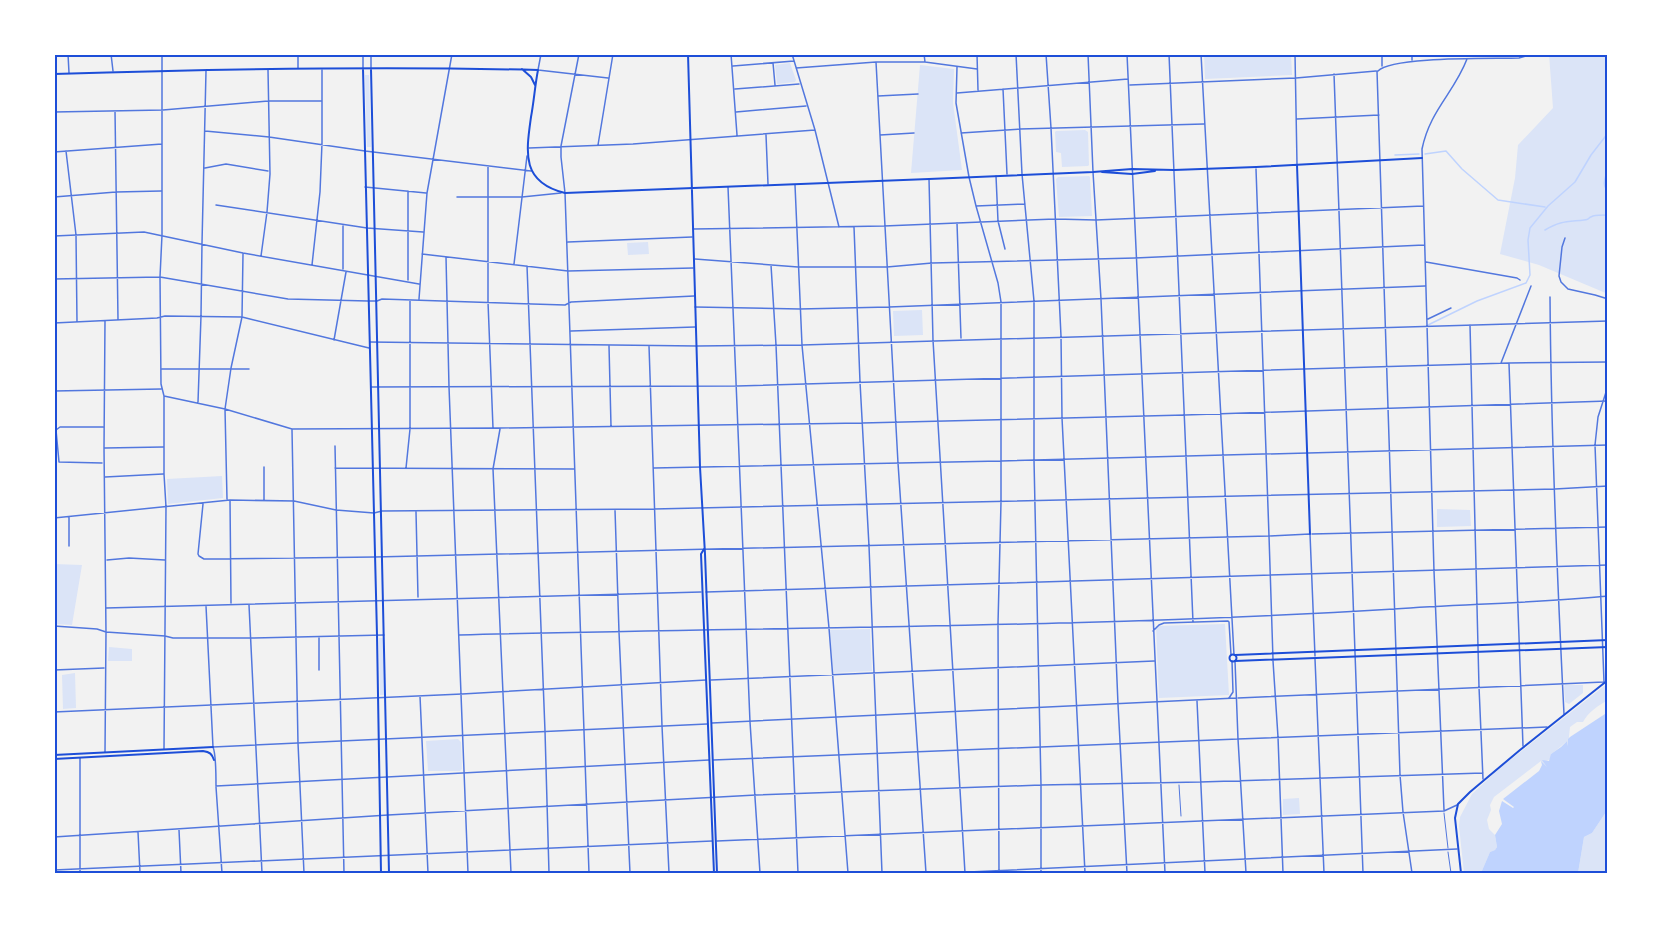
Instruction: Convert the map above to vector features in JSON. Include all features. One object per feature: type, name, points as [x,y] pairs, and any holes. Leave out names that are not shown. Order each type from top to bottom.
[{"type":"main road","points":[[688,54],[704,549],[701,554],[705,592],[716,873]]},
{"type":"main road","points":[[54,74],[268,69],[538,70],[527,155],[532,171],[538,178],[549,188],[565,193],[1147,168],[1158,170]]},
{"type":"main road","points":[[363,69],[381,873]]},
{"type":"main road","points":[[371,69],[389,873]]},
{"type":"main road","points":[[522,69],[530,75],[536,86]]},
{"type":"main road","points":[[530,69],[530,75]]},
{"type":"main road","points":[[530,75],[537,75]]},
{"type":"main road","points":[[1099,171],[1132,174],[1158,170],[1422,158]]},
{"type":"main road","points":[[1297,164],[1310,534]]},
{"type":"main road","points":[[1233,655],[1608,640]]},
{"type":"main road","points":[[1233,655],[1230,659],[1234,661],[1608,646]]},
{"type":"main road","points":[[1233,655],[1237,658],[1234,661]]},
{"type":"main road","points":[[1461,873],[1455,818],[1458,804],[1483,780],[1608,680]]},
{"type":"main road","points":[[54,757],[213,747]]},
{"type":"main road","points":[[164,751],[209,752],[214,760]]},
{"type":"main road","points":[[54,757],[105,754]]},
{"type":"street","points":[[68,54],[69,73]]},
{"type":"street","points":[[111,54],[112,72]]},
{"type":"street","points":[[162,54],[160,317],[166,507],[164,751]]},
{"type":"street","points":[[298,54],[298,69]]},
{"type":"street","points":[[363,54],[363,69]]},
{"type":"street","points":[[371,54],[371,69]]},
{"type":"street","points":[[419,300],[427,193],[452,54]]},
{"type":"street","points":[[541,54],[538,70],[609,78]]},
{"type":"street","points":[[579,54],[561,157],[567,242],[589,873]]},
{"type":"street","points":[[598,145],[613,54]]},
{"type":"street","points":[[731,54],[737,136]]},
{"type":"street","points":[[792,54],[815,130],[839,227]]},
{"type":"street","points":[[924,54],[925,62]]},
{"type":"street","points":[[977,54],[978,91]]},
{"type":"street","points":[[1016,54],[1022,174],[1034,301],[1034,460],[1041,873]]},
{"type":"street","points":[[1046,54],[1085,873]]},
{"type":"street","points":[[1088,54],[1127,873]]},
{"type":"street","points":[[1126,54],[1165,873]]},
{"type":"street","points":[[1169,54],[1193,620]]},
{"type":"street","points":[[1201,54],[1233,655]]},
{"type":"street","points":[[1295,54],[1297,164]]},
{"type":"street","points":[[1382,54],[1382,66]]},
{"type":"street","points":[[1412,54],[1412,61]]},
{"type":"street","points":[[1454,54],[1455,60]]},
{"type":"street","points":[[1451,873],[1442,774],[1422,148],[1427,129],[1472,54]]},
{"type":"street","points":[[1495,58],[1497,54]]},
{"type":"street","points":[[1128,85],[1296,78],[1377,71],[1382,66],[1412,61],[1519,58],[1533,54]]},
{"type":"street","points":[[732,66],[794,61]]},
{"type":"street","points":[[796,68],[876,62],[925,62],[977,69]]},
{"type":"street","points":[[876,62],[898,463],[926,873]]},
{"type":"street","points":[[773,63],[775,86]]},
{"type":"street","points":[[957,67],[956,103],[969,177],[998,283],[1001,302],[1001,502],[998,624],[999,872]]},
{"type":"street","points":[[261,256],[270,172],[268,69]]},
{"type":"street","points":[[312,265],[322,144],[322,69]]},
{"type":"street","points":[[198,403],[206,70]]},
{"type":"street","points":[[1377,71],[1400,775],[1412,873]]},
{"type":"street","points":[[1334,74],[1363,873]]},
{"type":"street","points":[[956,94],[1128,79]]},
{"type":"street","points":[[734,89],[801,84]]},
{"type":"street","points":[[1004,89],[1007,175]]},
{"type":"street","points":[[877,96],[918,94]]},
{"type":"street","points":[[54,112],[163,110],[268,101],[322,101]]},
{"type":"street","points":[[735,112],[808,106]]},
{"type":"street","points":[[115,110],[118,320]]},
{"type":"street","points":[[1296,119],[1379,115]]},
{"type":"street","points":[[961,133],[1020,129],[1205,124]]},
{"type":"street","points":[[528,148],[690,140],[815,130]]},
{"type":"street","points":[[205,131],[269,137],[532,171]]},
{"type":"street","points":[[879,135],[914,133]]},
{"type":"street","points":[[766,134],[768,185]]},
{"type":"street","points":[[54,152],[163,144]]},
{"type":"street","points":[[66,151],[76,235],[77,322]]},
{"type":"street","points":[[514,265],[527,155]]},
{"type":"street","points":[[204,168],[226,164],[270,172]]},
{"type":"street","points":[[488,165],[487,261],[493,428]]},
{"type":"street","points":[[1256,167],[1282,873]]},
{"type":"street","points":[[996,176],[998,221],[1005,249]]},
{"type":"street","points":[[929,179],[933,340],[965,872]]},
{"type":"street","points":[[795,184],[802,345],[829,628],[848,873]]},
{"type":"street","points":[[365,187],[427,193]]},
{"type":"street","points":[[728,187],[750,722],[760,873]]},
{"type":"street","points":[[54,197],[162,191]]},
{"type":"street","points":[[408,191],[408,282]]},
{"type":"street","points":[[457,197],[565,193]]},
{"type":"street","points":[[976,206],[1025,204]]},
{"type":"street","points":[[216,205],[366,228],[423,232]]},
{"type":"street","points":[[693,229],[1176,217],[1424,206]]},
{"type":"street","points":[[957,223],[962,339]]},
{"type":"street","points":[[334,340],[344,271],[343,225]]},
{"type":"street","points":[[854,226],[882,873]]},
{"type":"street","points":[[54,237],[144,232],[243,253],[420,284]]},
{"type":"street","points":[[567,242],[693,237]]},
{"type":"street","points":[[1565,238],[1559,276],[1561,282],[1569,289],[1608,299]]},
{"type":"street","points":[[694,259],[798,267],[856,268],[932,263],[1135,258],[1425,245]]},
{"type":"street","points":[[231,604],[225,410],[242,317],[243,253]]},
{"type":"street","points":[[422,254],[568,271],[694,268]]},
{"type":"street","points":[[446,257],[468,873]]},
{"type":"street","points":[[1425,262],[1520,280]]},
{"type":"street","points":[[771,265],[780,424],[798,873]]},
{"type":"street","points":[[527,266],[549,873]]},
{"type":"street","points":[[54,279],[160,278],[288,299],[368,302],[382,299],[565,305],[571,302],[695,296]]},
{"type":"street","points":[[695,307],[800,309],[889,307],[1426,286]]},
{"type":"street","points":[[1501,363],[1531,286]]},
{"type":"street","points":[[1550,297],[1556,567],[1564,715]]},
{"type":"street","points":[[406,469],[410,429],[410,300]]},
{"type":"street","points":[[1427,320],[1451,308]]},
{"type":"street","points":[[54,323],[165,316],[242,317],[370,348]]},
{"type":"street","points":[[105,321],[105,754]]},
{"type":"street","points":[[369,342],[649,346],[802,345],[1608,321]]},
{"type":"street","points":[[1470,324],[1483,780]]},
{"type":"street","points":[[570,331],[696,327]]},
{"type":"street","points":[[609,345],[611,426]]},
{"type":"street","points":[[649,346],[669,873]]},
{"type":"street","points":[[370,387],[698,387],[1501,363],[1608,362]]},
{"type":"street","points":[[1509,363],[1523,747]]},
{"type":"street","points":[[161,369],[249,369]]},
{"type":"street","points":[[213,747],[1604,682],[1595,445],[1598,417],[1608,386]]},
{"type":"street","points":[[54,391],[162,389]]},
{"type":"street","points":[[164,396],[292,429],[938,422],[1608,401]]},
{"type":"street","points":[[104,427],[60,427],[56,430],[59,462],[104,463]]},
{"type":"street","points":[[500,428],[493,469],[511,873]]},
{"type":"street","points":[[292,429],[298,743],[304,873]]},
{"type":"street","points":[[654,468],[1608,445]]},
{"type":"street","points":[[335,446],[344,873]]},
{"type":"street","points":[[104,448],[164,447]]},
{"type":"street","points":[[264,467],[264,501]]},
{"type":"street","points":[[335,468],[575,469]]},
{"type":"street","points":[[105,477],[164,474]]},
{"type":"street","points":[[54,518],[228,500],[294,501],[336,510],[374,513],[382,511],[742,508],[1067,501],[1608,486]]},
{"type":"street","points":[[203,503],[198,554],[204,559],[869,546],[1608,527]]},
{"type":"street","points":[[615,509],[630,873]]},
{"type":"street","points":[[416,511],[418,599]]},
{"type":"street","points":[[69,516],[69,546]]},
{"type":"street","points":[[1310,534],[1324,873]]},
{"type":"street","points":[[105,560],[129,558],[166,560]]},
{"type":"street","points":[[106,608],[871,588],[1608,565]]},
{"type":"street","points":[[459,635],[1193,620],[1608,596]]},
{"type":"street","points":[[249,604],[262,873]]},
{"type":"street","points":[[206,605],[222,873]]},
{"type":"street","points":[[1153,632],[1164,623],[1193,620],[1229,622],[1233,655]]},
{"type":"street","points":[[54,626],[173,638],[385,635]]},
{"type":"street","points":[[319,637],[319,670]]},
{"type":"street","points":[[54,712],[1154,661]]},
{"type":"street","points":[[1234,661],[1246,873]]},
{"type":"street","points":[[1228,699],[1233,692],[1234,661]]},
{"type":"street","points":[[54,670],[105,668]]},
{"type":"street","points":[[420,695],[428,873]]},
{"type":"street","points":[[1197,700],[1204,873]]},
{"type":"street","points":[[216,786],[664,762],[1549,727]]},
{"type":"street","points":[[80,757],[80,873]]},
{"type":"street","points":[[54,837],[388,815],[756,795],[1483,773]]},
{"type":"street","points":[[1179,782],[1181,816]]},
{"type":"street","points":[[54,870],[1444,811],[1458,804]]},
{"type":"street","points":[[179,829],[181,873]]},
{"type":"street","points":[[138,831],[140,873]]},
{"type":"street","points":[[947,873],[1458,849]]},
{"type":"shaded area","points":[[1204,54],[1291,54],[1292,75],[1205,79]]},
{"type":"shaded area","points":[[1549,54],[1608,54],[1608,294],[1539,265],[1500,254],[1515,178],[1518,145],[1553,108]]},
{"type":"shaded area","points":[[790,63],[795,82],[777,84],[775,65]]},
{"type":"shaded area","points":[[920,65],[954,69],[953,103],[962,170],[911,173]]},
{"type":"shaded area","points":[[365,75],[369,75],[371,147],[367,147]]},
{"type":"shaded area","points":[[1085,130],[1088,132],[1089,165],[1062,167],[1061,153],[1056,152],[1055,132]]},
{"type":"shaded area","points":[[1089,176],[1092,216],[1059,217],[1056,179],[1058,177]]},
{"type":"shaded area","points":[[648,242],[649,254],[628,255],[627,243]]},
{"type":"shaded area","points":[[922,310],[923,335],[894,336],[893,311]]},
{"type":"shaded area","points":[[222,476],[223,498],[168,504],[167,479]]},
{"type":"shaded area","points":[[1437,509],[1470,510],[1471,526],[1437,527]]},
{"type":"shaded area","points":[[54,564],[82,565],[72,625],[54,624]]},
{"type":"shaded area","points":[[1225,624],[1229,695],[1159,698],[1156,626]]},
{"type":"shaded area","points":[[870,629],[872,671],[833,673],[830,630]]},
{"type":"shaded area","points":[[379,638],[383,638],[384,695],[380,695]]},
{"type":"shaded area","points":[[109,647],[132,649],[132,661],[108,661]]},
{"type":"shaded area","points":[[75,673],[76,708],[63,709],[62,675]]},
{"type":"shaded area","points":[[1608,683],[1608,700],[1591,712],[1583,722],[1577,722],[1570,727],[1568,746],[1567,741],[1551,754],[1551,759],[1546,761],[1547,768],[1541,761],[1494,797],[1487,820],[1489,829],[1495,835],[1497,847],[1490,852],[1481,873],[1464,873],[1459,826],[1460,817],[1472,794],[1500,768]]},
{"type":"shaded area","points":[[1565,685],[1583,685],[1583,693],[1569,704],[1565,702]]},
{"type":"shaded area","points":[[458,739],[461,742],[462,769],[460,771],[428,771],[426,741]]},
{"type":"shaded area","points":[[1299,798],[1300,814],[1283,815],[1283,799]]},
{"type":"shaded area","points":[[1608,809],[1608,873],[1578,873],[1584,837],[1592,833]]},
{"type":"water","points":[[1608,712],[1608,809],[1592,833],[1584,837],[1578,873],[1481,873],[1490,852],[1497,847],[1495,835],[1502,824],[1499,811],[1502,801],[1514,807],[1503,799],[1539,771],[1541,761],[1547,767],[1542,760],[1549,761],[1551,754],[1567,741],[1568,746],[1570,737]]},
{"type":"waterway","points":[[1428,325],[1477,301],[1526,283],[1530,275],[1528,240],[1530,228],[1548,206],[1575,182],[1591,155],[1608,133]]},
{"type":"waterway","points":[[1425,154],[1446,151],[1462,169],[1498,200],[1545,207]]},
{"type":"waterway","points":[[1395,155],[1419,154]]},
{"type":"waterway","points":[[1608,175],[1604,183],[1608,191]]},
{"type":"waterway","points":[[1545,230],[1563,222],[1608,215]]}]
